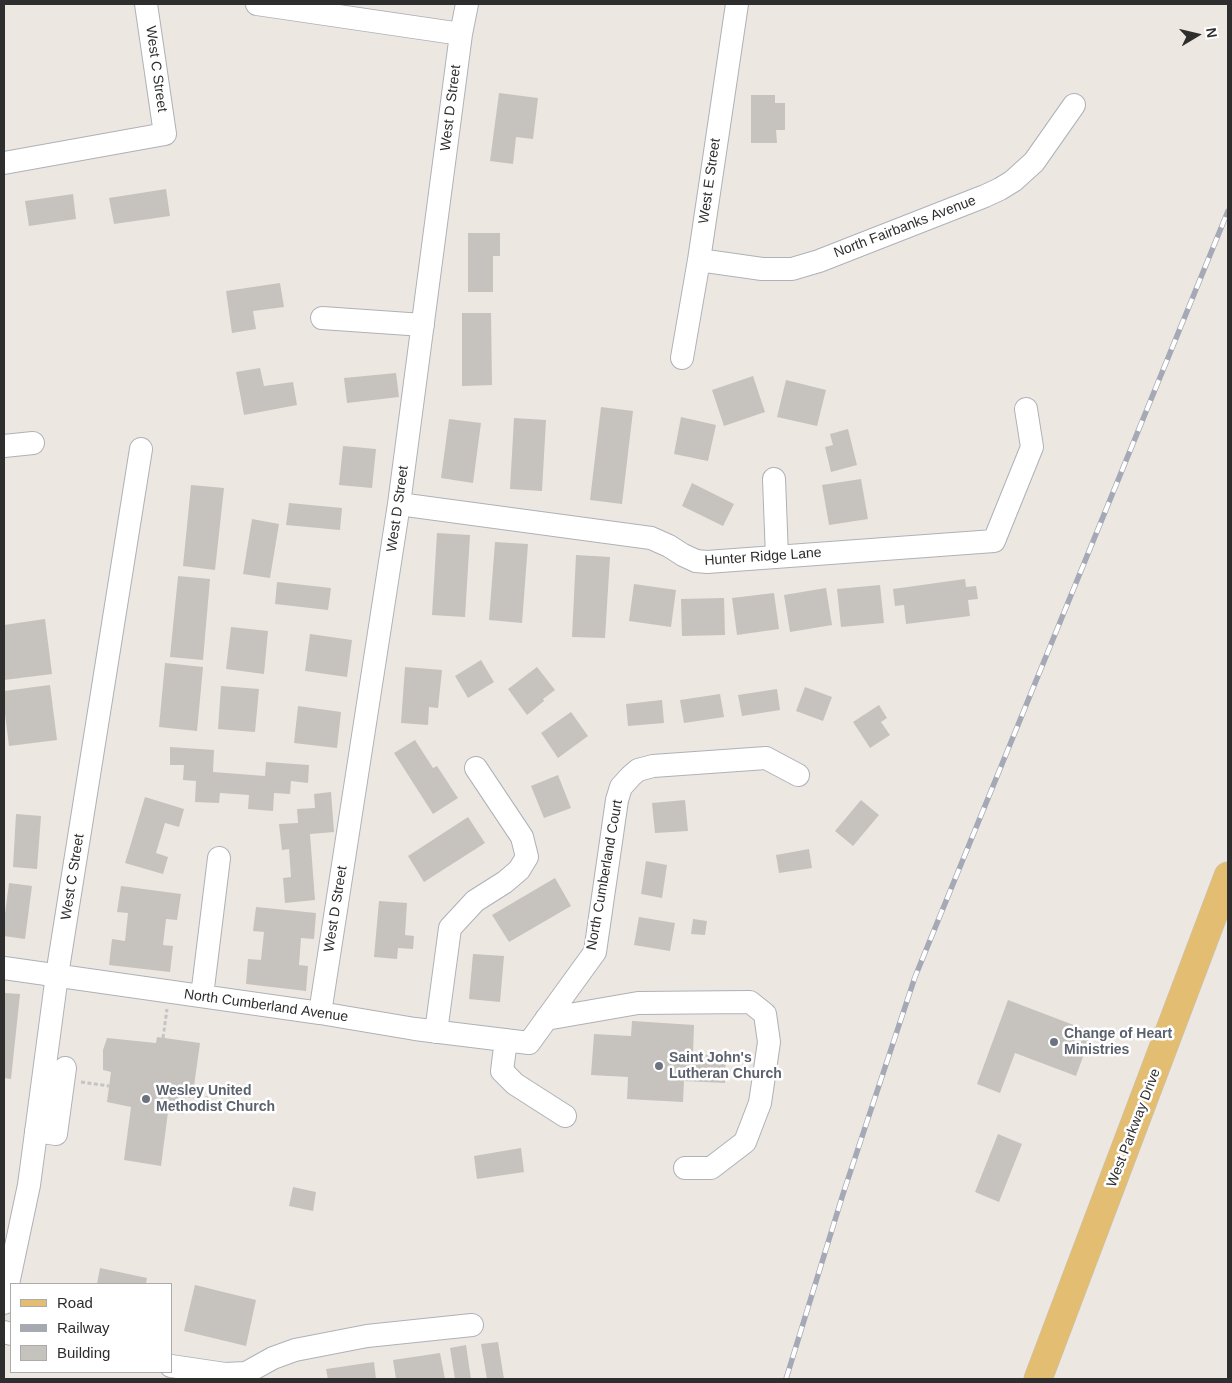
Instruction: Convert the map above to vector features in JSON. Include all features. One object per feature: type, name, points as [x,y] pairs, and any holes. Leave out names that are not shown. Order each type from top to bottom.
[{"type":"main road","name":"West Parkway Drive","points":[[1038,1379],[1228,876]]},
{"type":"street","name":"West C Street","points":[[4,162],[165,134],[146,4]]},
{"type":"street","points":[[257,4],[461,34]]},
{"type":"street","name":"West D Street","points":[[320,1013],[400,504],[461,34],[467,4]]},
{"type":"street","name":"West E Street","points":[[682,358],[699,260],[737,4]]},
{"type":"street","name":"North Fairbanks Avenue","points":[[699,260],[762,269],[792,269],[819,261],[985,196],[1012,181],[1034,162],[1074,105]]},
{"type":"street","points":[[322,318],[423,325]]},
{"type":"street","name":"Hunter Ridge Lane","points":[[400,504],[651,538],[696,561],[707,562],[994,541],[1032,447],[1026,409]]},
{"type":"street","points":[[4,446],[33,443]]},
{"type":"street","name":"West C Street","points":[[4,1304],[29,1185],[57,975],[141,449]]},
{"type":"street","points":[[774,479],[777,557]]},
{"type":"street","name":"North Cumberland Court","points":[[529,1043],[594,952],[617,800],[621,787],[631,776],[638,770],[653,766],[766,758],[798,775]]},
{"type":"street","points":[[436,1032],[450,928],[475,901],[519,870],[527,857],[522,837],[476,768]]},
{"type":"street","points":[[202,996],[219,858]]},
{"type":"street","name":"North Cumberland Avenue","points":[[4,968],[320,1013],[436,1032],[529,1043]]},
{"type":"street","points":[[546,1019],[638,1003],[750,1002],[765,1014],[769,1042],[760,1103],[745,1142],[711,1168],[685,1168]]},
{"type":"street","points":[[506,1040],[502,1071],[514,1084],[565,1116]]},
{"type":"street","points":[[36,1131],[56,1134],[64,1074]]},
{"type":"street","points":[[172,1366],[224,1374],[246,1373],[274,1358],[295,1350],[367,1336],[472,1326]]},
{"type":"path","points":[[163,1038],[169,991]]},
{"type":"path","points":[[64,1074],[109,1086]]},
{"type":"path","points":[[186,1096],[208,1098]]},
{"type":"building","points":[[499,93],[538,98],[533,139],[516,137],[513,164],[490,161]]},
{"type":"building","points":[[751,95],[775,95],[775,103],[785,103],[785,130],[776,130],[777,143],[751,143]]},
{"type":"building","points":[[166,189],[170,216],[114,224],[109,198]]},
{"type":"building","points":[[73,194],[76,219],[29,226],[25,201]]},
{"type":"building","points":[[468,233],[500,233],[500,256],[493,256],[493,292],[468,292]]},
{"type":"building","points":[[280,283],[284,307],[253,311],[256,329],[232,333],[226,291]]},
{"type":"building","points":[[462,313],[491,313],[492,385],[462,386]]},
{"type":"building","points":[[260,368],[264,386],[293,382],[297,405],[244,415],[236,372]]},
{"type":"building","points":[[396,373],[399,397],[347,403],[344,378]]},
{"type":"building","points":[[753,376],[765,412],[724,426],[712,390]]},
{"type":"building","points":[[786,380],[826,390],[817,426],[777,417]]},
{"type":"building","points":[[601,407],[633,411],[622,504],[590,500]]},
{"type":"building","points":[[681,417],[716,425],[708,461],[674,454]]},
{"type":"building","points":[[514,418],[546,420],[542,491],[510,489]]},
{"type":"building","points":[[449,419],[481,423],[473,483],[441,478]]},
{"type":"building","points":[[848,429],[857,465],[831,472],[825,447],[833,445],[830,434]]},
{"type":"building","points":[[343,446],[376,449],[372,488],[339,485]]},
{"type":"building","points":[[861,479],[868,519],[829,525],[822,485]]},
{"type":"building","points":[[692,483],[734,504],[723,526],[682,506]]},
{"type":"building","points":[[191,485],[224,488],[215,570],[183,566]]},
{"type":"building","points":[[289,503],[342,508],[340,530],[286,525]]},
{"type":"building","points":[[252,519],[279,524],[270,578],[243,574]]},
{"type":"building","points":[[437,533],[470,535],[465,617],[432,615]]},
{"type":"building","points":[[495,542],[528,544],[522,623],[489,620]]},
{"type":"building","points":[[576,555],[610,557],[605,638],[572,637]]},
{"type":"building","points":[[178,576],[210,579],[203,660],[170,657]]},
{"type":"building","points":[[965,579],[966,587],[976,586],[978,599],[968,600],[970,616],[906,624],[904,605],[895,606],[893,589]]},
{"type":"building","points":[[277,582],[331,588],[328,610],[275,604]]},
{"type":"building","points":[[634,584],[676,590],[671,627],[629,621]]},
{"type":"building","points":[[880,585],[884,623],[841,627],[837,589]]},
{"type":"building","points":[[826,588],[832,625],[790,632],[784,595]]},
{"type":"building","points":[[774,593],[779,629],[737,635],[732,598]]},
{"type":"building","points":[[724,598],[725,635],[682,636],[681,599]]},
{"type":"building","points":[[45,619],[52,674],[4,680],[4,625]]},
{"type":"building","points":[[231,627],[268,631],[264,674],[226,669]]},
{"type":"building","points":[[310,634],[352,640],[347,677],[305,671]]},
{"type":"building","points":[[481,660],[494,682],[468,698],[455,676]]},
{"type":"building","points":[[165,663],[203,667],[197,731],[159,727]]},
{"type":"building","points":[[405,667],[442,670],[438,708],[429,707],[428,725],[401,723]]},
{"type":"building","points":[[537,667],[555,690],[527,715],[508,689]]},
{"type":"building","points":[[50,685],[57,740],[9,746],[4,691]]},
{"type":"building","points":[[221,686],[259,689],[255,732],[218,729]]},
{"type":"building","points":[[805,687],[832,697],[823,721],[796,711]]},
{"type":"building","points":[[777,689],[780,710],[742,716],[738,695]]},
{"type":"building","points":[[720,694],[724,717],[684,723],[680,700]]},
{"type":"building","points":[[662,700],[664,723],[628,726],[626,704]]},
{"type":"building","points":[[879,705],[887,718],[881,722],[890,735],[870,748],[853,722]]},
{"type":"building","points":[[298,706],[341,712],[337,748],[294,743]]},
{"type":"building","points":[[571,712],[588,736],[558,758],[541,733]]},
{"type":"building","points":[[415,740],[433,768],[437,766],[458,798],[433,814],[394,753]]},
{"type":"building","points":[[170,747],[214,750],[213,772],[265,776],[266,762],[309,765],[308,783],[291,781],[290,794],[274,793],[273,811],[248,809],[249,795],[220,793],[219,803],[195,802],[196,781],[183,780],[184,765],[170,765]]},
{"type":"building","points":[[558,775],[571,808],[544,818],[531,786]]},
{"type":"building","points":[[331,792],[334,832],[310,834],[315,900],[285,903],[283,878],[291,877],[289,849],[282,850],[279,824],[298,823],[297,809],[315,808],[314,794]]},
{"type":"building","points":[[145,797],[184,809],[179,827],[165,823],[156,853],[168,857],[163,874],[125,863]]},
{"type":"building","points":[[685,800],[688,831],[655,833],[652,803]]},
{"type":"building","points":[[861,800],[879,815],[853,846],[835,831]]},
{"type":"building","points":[[16,814],[41,816],[37,869],[13,867]]},
{"type":"building","points":[[468,817],[485,843],[424,882],[408,856]]},
{"type":"building","points":[[809,849],[812,868],[779,873],[776,855]]},
{"type":"building","points":[[646,861],[667,865],[662,898],[641,894]]},
{"type":"building","points":[[555,878],[571,906],[509,942],[492,915]]},
{"type":"building","points":[[9,883],[32,886],[25,939],[4,936]]},
{"type":"building","points":[[121,886],[181,894],[177,920],[166,919],[163,945],[173,946],[170,972],[109,965],[112,939],[125,941],[128,913],[117,912]]},
{"type":"building","points":[[379,901],[407,903],[405,935],[414,936],[413,949],[398,948],[397,959],[374,957]]},
{"type":"building","points":[[256,907],[316,913],[314,939],[301,938],[299,965],[308,966],[306,991],[246,984],[248,959],[261,960],[264,932],[253,931]]},
{"type":"building","points":[[639,917],[675,923],[670,951],[634,945]]},
{"type":"building","points":[[693,919],[707,921],[705,935],[691,934]]},
{"type":"building","points":[[473,954],[504,956],[500,1002],[469,999]]},
{"type":"building","points":[[4,993],[20,994],[11,1079],[4,1078]]},
{"type":"building","points":[[1008,1000],[1092,1032],[1076,1076],[1015,1053],[1000,1093],[977,1084]]},
{"type":"building","name":"Saint John's Lutheran Church","points":[[632,1021],[694,1025],[693,1054],[726,1056],[725,1083],[684,1081],[683,1102],[627,1099],[628,1077],[591,1075],[594,1034],[631,1036]]},
{"type":"building","name":"Wesley United Methodist Church","points":[[157,1037],[200,1043],[193,1093],[186,1092],[184,1114],[168,1112],[161,1166],[124,1160],[131,1107],[107,1102],[111,1072],[103,1070],[103,1050],[107,1038],[156,1043]]},
{"type":"building","points":[[998,1134],[1022,1144],[999,1202],[975,1192]]},
{"type":"building","points":[[521,1148],[524,1172],[477,1179],[474,1156]]},
{"type":"building","points":[[293,1187],[316,1192],[313,1211],[289,1206]]},
{"type":"building","points":[[100,1268],[147,1278],[146,1283],[97,1283]]},
{"type":"building","points":[[195,1285],[256,1300],[246,1346],[184,1331]]},
{"type":"building","points":[[498,1342],[504,1379],[487,1379],[481,1344]]},
{"type":"building","points":[[466,1345],[471,1379],[455,1379],[450,1348]]},
{"type":"building","points":[[440,1353],[445,1379],[396,1379],[393,1360]]},
{"type":"building","points":[[374,1362],[376,1379],[328,1379],[326,1369]]},
{"type":"railway","points":[[786,1379],[843,1194],[915,977],[1228,211]]},
{"type":"place","name":"Change of Heart Ministries","points":[[1054,1042]]},
{"type":"place","name":"Saint John's Lutheran Church","points":[[659,1066]]},
{"type":"place","name":"Wesley United Methodist Church","points":[[146,1099]]}]
